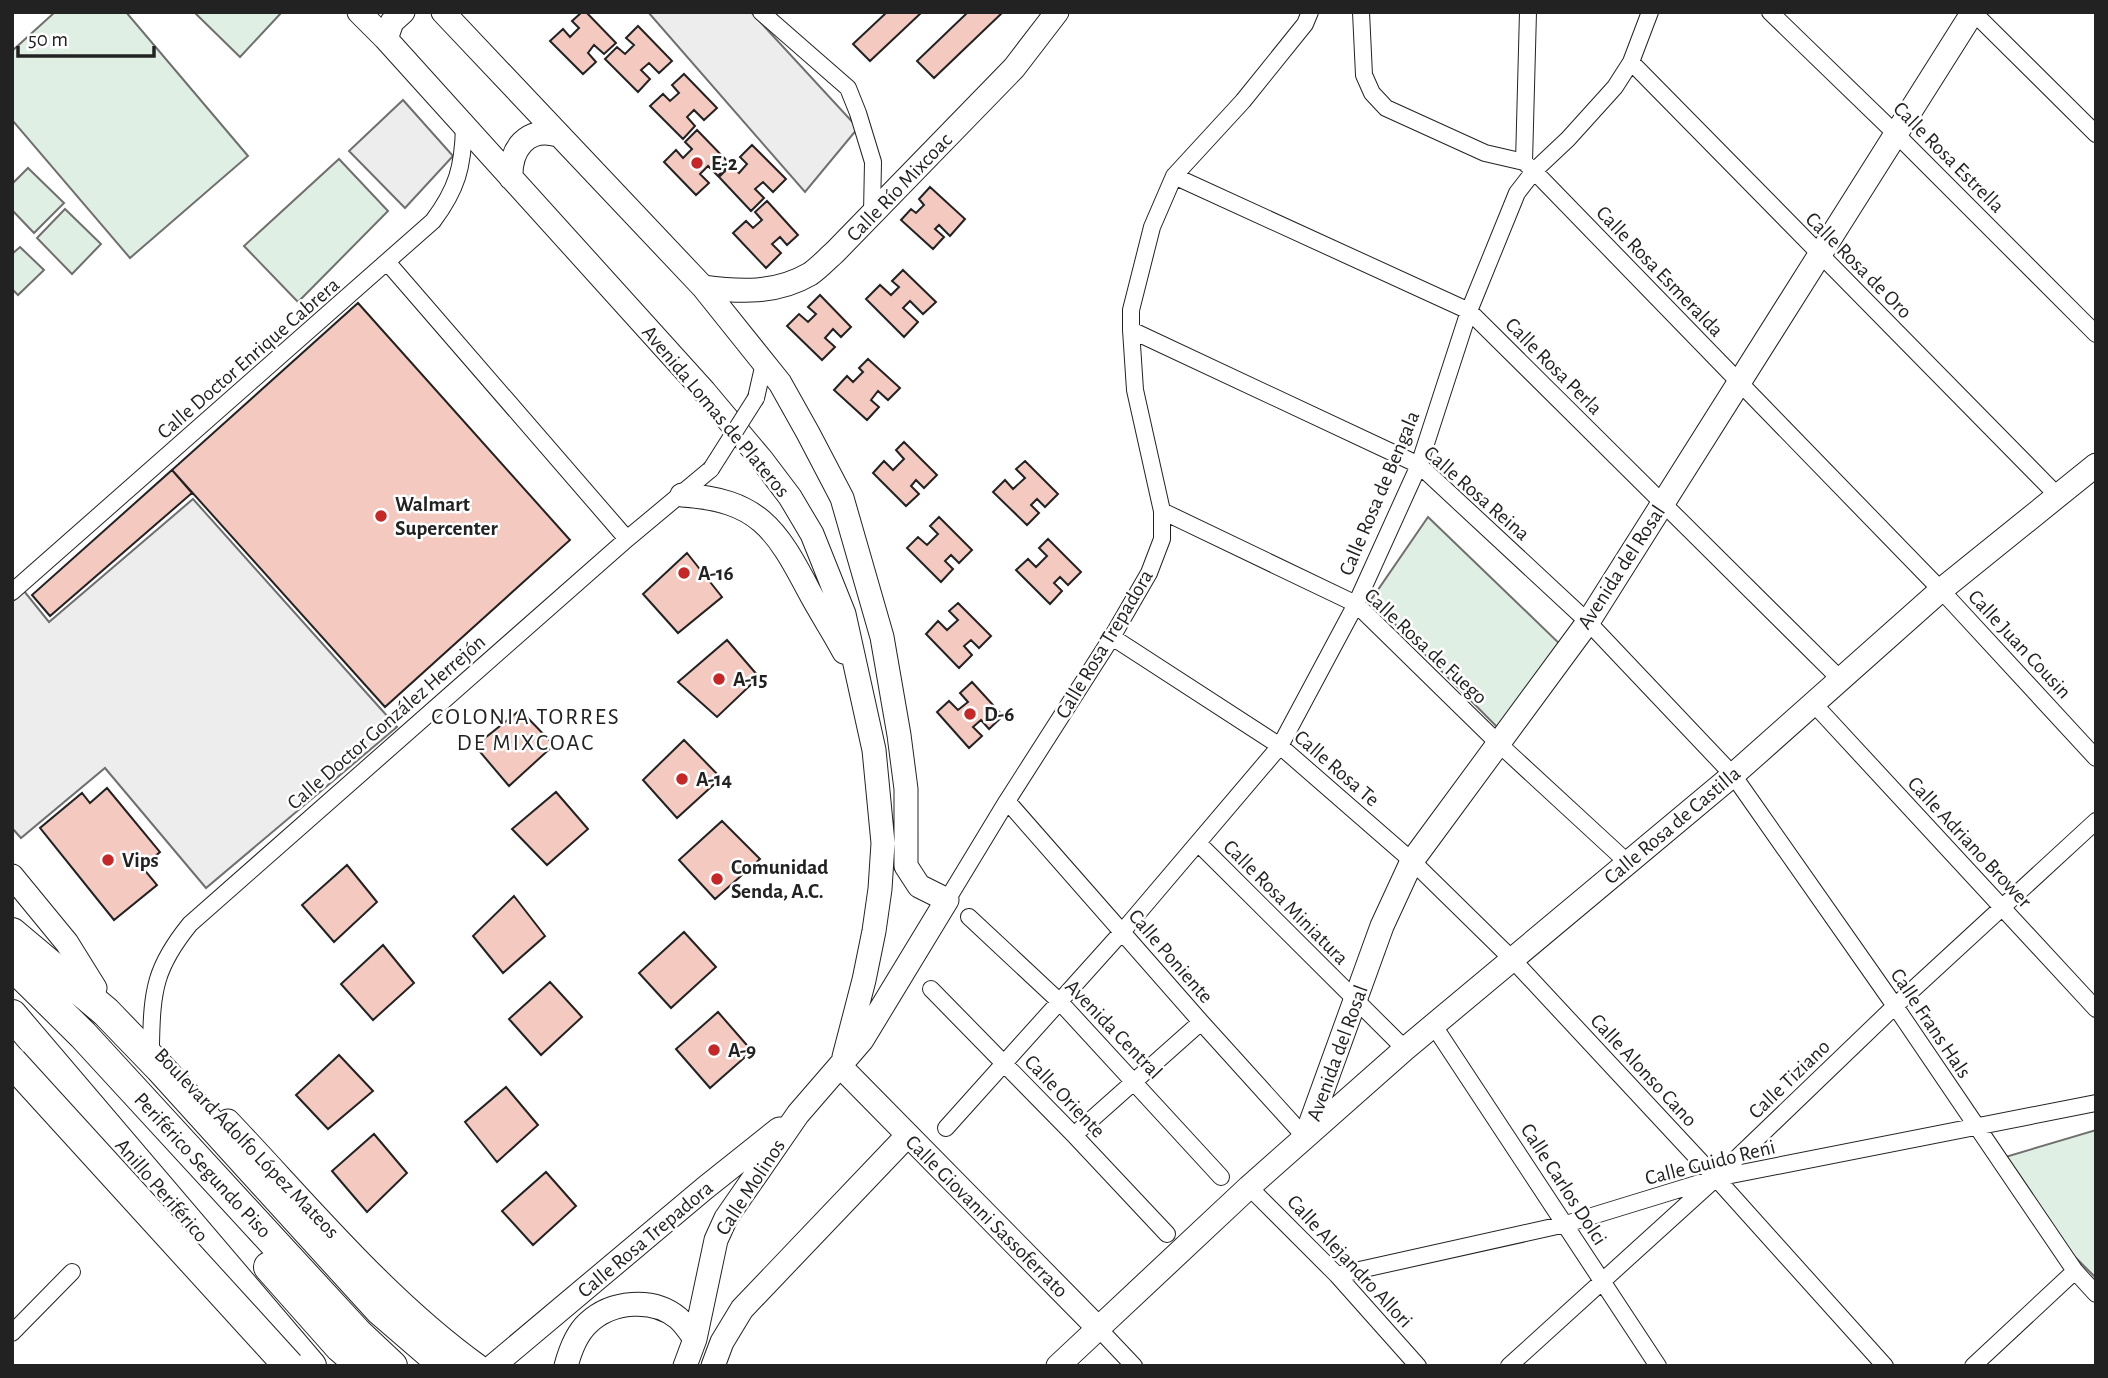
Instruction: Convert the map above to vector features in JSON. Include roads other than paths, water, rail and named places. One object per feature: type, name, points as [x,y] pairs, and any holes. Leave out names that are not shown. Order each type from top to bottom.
[{"type":"highway","points":[[12,933],[156,1056],[380,1310],[447,1366]]},
{"type":"highway","name":"Periférico Segundo Piso","points":[[12,965],[83,1035],[358,1334],[393,1366]]},
{"type":"highway","name":"Anillo Periférico","points":[[12,983],[74,1043],[340,1347],[362,1366]]},
{"type":"highway","points":[[15,1019],[15,1075],[289,1366]]},
{"type":"highway","name":"Anillo Periférico","points":[[15,1019],[311,1366]]},
{"type":"highway","points":[[158,1238],[217,1254]]},
{"type":"main road","name":"Avenida Lomas de Plateros","points":[[359,12],[704,391],[790,497],[812,534],[844,614],[874,750],[883,843],[874,931],[841,1067]]},
{"type":"main road","points":[[386,39],[392,22],[403,12]]},
{"type":"main road","points":[[443,12],[703,287],[785,393],[842,498],[882,637],[900,735],[905,789],[906,866],[919,886],[947,900]]},
{"type":"main road","name":"Calle Río Mixcoac","points":[[703,287],[737,292],[764,290],[785,285],[810,274],[835,252],[1014,68],[1057,12]]},
{"type":"main road","name":"Avenida del Rosal","points":[[1305,1137],[1357,1001],[1382,926],[1412,861],[1588,622],[1973,12]]},
{"type":"main road","points":[[511,178],[514,152],[526,139],[537,133],[558,135]]},
{"type":"main road","name":"Calle Rosa de Castilla","points":[[1058,1366],[1250,1187],[1405,1049],[1733,775],[1941,590],[2096,465]]},
{"type":"main road","points":[[682,495],[711,497],[738,505],[767,524],[789,552],[858,679]]},
{"type":"main road","points":[[12,876],[67,943],[95,988]]},
{"type":"main road","name":"Calle Rosa Trepadora","points":[[841,1067],[877,1019],[947,900]]},
{"type":"main road","name":"Boulevard Adolfo López Mateos","points":[[12,923],[48,948],[95,988],[156,1056],[374,1275],[478,1366]]},
{"type":"main road","name":"Calle Molinos","points":[[685,1366],[695,1339],[716,1240],[726,1217],[798,1114],[841,1067]]},
{"type":"main road","name":"Calle Giovanni Sassoferrato","points":[[841,1067],[1098,1328]]},
{"type":"main road","points":[[15,1075],[275,1366]]},
{"type":"main road","name":"Calle Rosa Trepadora","points":[[493,1366],[694,1196],[798,1114]]},
{"type":"main road","points":[[713,1366],[722,1342],[741,1309],[908,1136]]},
{"type":"main road","points":[[566,1366],[572,1347],[588,1323],[612,1308],[639,1303],[661,1308],[678,1318],[695,1339]]},
{"type":"street","points":[[761,12],[848,89],[873,162],[872,213]]},
{"type":"street","name":"Calle Rosa Trepadora","points":[[947,900],[1112,637],[1149,573],[1162,539],[1162,511],[1135,390],[1131,310],[1149,238],[1174,176],[1242,101],[1305,24],[1311,12]]},
{"type":"street","points":[[1361,12],[1364,75],[1371,93],[1386,108],[1485,153],[1529,167],[1528,12]]},
{"type":"street","name":"Calle Rosa de Bengala","points":[[1122,932],[1280,746],[1356,604],[1419,465],[1469,312],[1529,167],[1569,139],[1615,88],[1631,62],[1650,12]]},
{"type":"street","name":"Calle Rosa Estrella","points":[[1770,12],[2096,334]]},
{"type":"street","points":[[1973,12],[2096,134]]},
{"type":"street","name":"Calle Rosa de Oro","points":[[1631,62],[2057,496]]},
{"type":"street","name":"Calle Doctor Enrique Cabrera","points":[[12,592],[433,221],[453,193],[463,155],[464,127]]},
{"type":"street","name":"Calle Rosa Esmeralda","points":[[1529,167],[1941,590]]},
{"type":"street","name":"Calle Rosa Perla","points":[[1174,176],[1469,312],[1839,678]]},
{"type":"street","points":[[388,263],[627,539]]},
{"type":"street","name":"Calle Rosa Reina","points":[[1131,330],[1419,465],[1588,622],[1733,775]]},
{"type":"street","name":"Calle Doctor González Herrejón","points":[[156,1056],[152,1008],[158,974],[171,948],[190,924],[627,539],[711,469],[756,398],[764,363]]},
{"type":"street","name":"Calle Rosa de Fuego","points":[[1162,511],[1356,604],[1500,744],[1628,862]]},
{"type":"street","name":"Calle Juan Cousin","points":[[1941,590],[2096,758]]},
{"type":"street","name":"Calle Rosa Te","points":[[1112,637],[1280,746],[1412,861],[1513,960]]},
{"type":"street","name":"Calle Adriano Brower","points":[[1813,703],[2096,1010]]},
{"type":"street","name":"Calle Frans Hals","points":[[1733,775],[1895,1006],[2075,1271],[2096,1294]]},
{"type":"street","name":"Calle Poniente","points":[[1007,801],[1201,1023],[1305,1137]]},
{"type":"street","name":"Calle Tiziano","points":[[1509,1366],[1716,1178],[1895,1006],[2096,821]]},
{"type":"street","name":"Calle Rosa Miniatura","points":[[1198,843],[1405,1049]]},
{"type":"street","name":"Avenida Central","points":[[970,918],[1060,1002],[1221,1177]]},
{"type":"street","points":[[946,1128],[1122,932]]},
{"type":"street","name":"Calle Alonso Cano","points":[[1513,960],[1716,1178],[1885,1366]]},
{"type":"street","name":"Calle Oriente","points":[[931,989],[1167,1234]]},
{"type":"street","points":[[1074,1135],[1201,1023]]},
{"type":"street","name":"Calle Carlos Dolci","points":[[1434,1026],[1658,1366]]},
{"type":"street","name":"Calle Guido Reni","points":[[1337,1275],[1566,1224],[1716,1178],[2096,1103]]},
{"type":"street","name":"Calle Alejandro Allori","points":[[1250,1187],[1337,1275],[1418,1366]]},
{"type":"street","points":[[1973,1366],[2075,1271]]},
{"type":"street","points":[[12,1333],[72,1272]]},
{"type":"street","name":"Calle Giovanni Sassoferrato","points":[[1098,1328],[1134,1366]]},
{"type":"place","name":"E-2","points":[[697,163]]},
{"type":"place","name":"Walmart Supercenter","points":[[381,516]]},
{"type":"place","name":"A-16","points":[[684,573]]},
{"type":"place","name":"A-15","points":[[719,679]]},
{"type":"place","name":"D-6","points":[[970,714]]},
{"type":"place","name":"A-14","points":[[682,779]]},
{"type":"place","name":"Vips","points":[[108,860]]},
{"type":"place","name":"Comunidad Senda, A.C.","points":[[717,879]]},
{"type":"place","name":"A-9","points":[[714,1050]]},
{"type":"district","name":"COLONIA TORRES DE MIXCOAC","points":[[526,729]]}]
